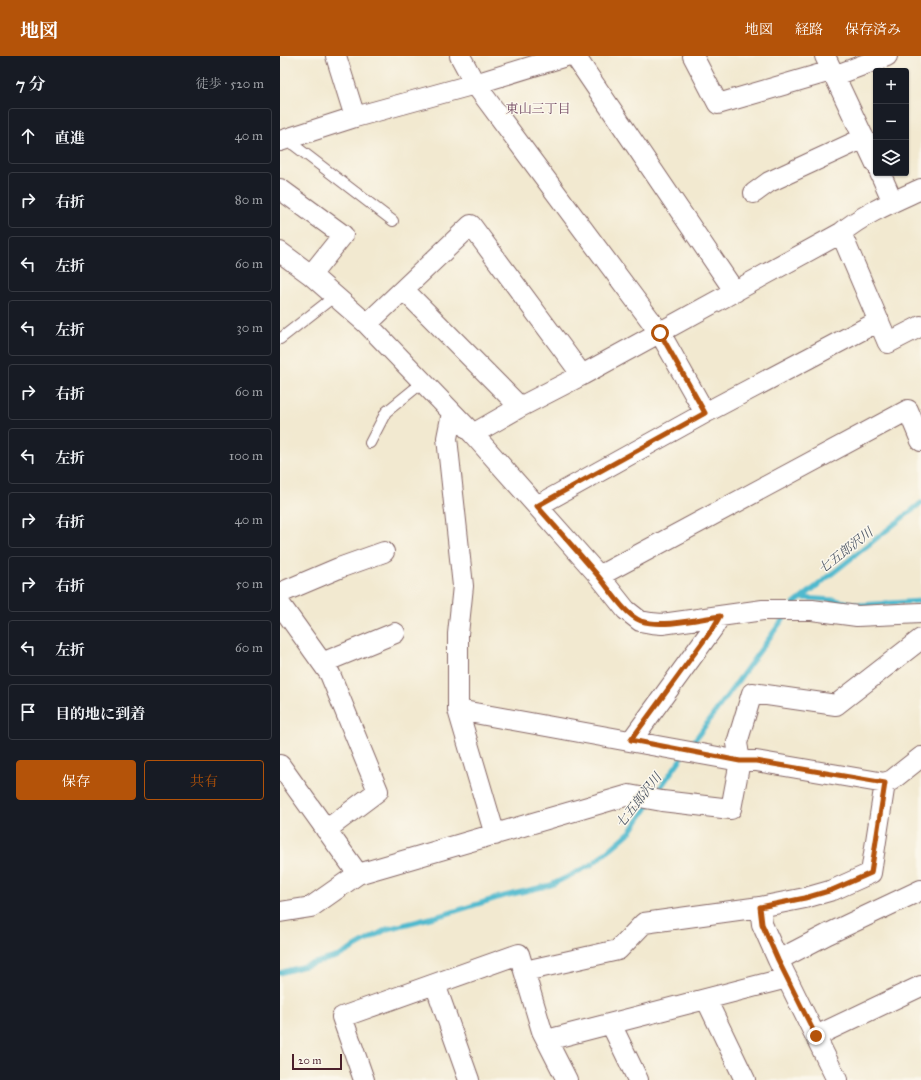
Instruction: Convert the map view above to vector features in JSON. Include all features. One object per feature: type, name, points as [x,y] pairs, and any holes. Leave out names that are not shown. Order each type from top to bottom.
[{"type":"street","points":[[336,56],[355,117]]},
{"type":"street","points":[[460,56],[475,84],[660,333],[705,413]]},
{"type":"street","points":[[283,140],[355,117],[475,84],[566,56]]},
{"type":"street","points":[[575,56],[735,292]]},
{"type":"street","points":[[693,56],[718,104],[830,68],[887,56]]},
{"type":"street","points":[[830,68],[873,158]]},
{"type":"street","points":[[754,193],[768,182],[864,138]]},
{"type":"street","points":[[881,176],[893,202]]},
{"type":"street","points":[[280,189],[343,235],[311,275]]},
{"type":"street","points":[[473,434],[520,407],[735,292],[893,202],[921,189]]},
{"type":"street","points":[[367,324],[471,225],[582,375]]},
{"type":"street","points":[[841,233],[888,343],[921,326]]},
{"type":"street","points":[[280,252],[311,275],[367,324],[473,434],[599,576],[626,610],[640,621],[662,624],[763,610],[812,610],[858,616],[921,613]]},
{"type":"street","points":[[404,290],[520,407]]},
{"type":"street","points":[[537,506],[705,413],[879,321]]},
{"type":"street","points":[[599,576],[908,410],[920,437]]},
{"type":"street","points":[[452,413],[447,438],[463,586],[458,634],[458,710],[495,835]]},
{"type":"street","points":[[280,593],[339,568],[384,552]]},
{"type":"street","points":[[280,604],[330,674],[378,791],[326,830]]},
{"type":"street","points":[[631,740],[713,628],[720,616]]},
{"type":"street","points":[[322,663],[395,634]]},
{"type":"street","points":[[280,912],[311,906],[358,874],[628,795],[655,800],[732,809],[740,761],[737,743],[752,693],[836,705],[921,639]]},
{"type":"street","points":[[458,710],[631,740],[740,761],[756,761],[885,783],[892,780],[921,757]]},
{"type":"street","points":[[280,765],[358,874]]},
{"type":"street","points":[[525,971],[618,950],[644,923],[760,907],[805,898],[832,890],[871,873],[885,783]]},
{"type":"street","points":[[778,960],[828,934],[921,890]]},
{"type":"street","points":[[760,907],[762,924],[778,960],[837,1080]]},
{"type":"street","points":[[364,1080],[342,1018],[519,954],[542,1031],[567,1080]]},
{"type":"street","points":[[547,1040],[787,978]]},
{"type":"street","points":[[435,984],[469,1080]]},
{"type":"street","points":[[816,1036],[921,986]]},
{"type":"street","points":[[706,999],[745,1080]]},
{"type":"street","points":[[611,1024],[638,1080]]},
{"type":"lane","points":[[283,140],[393,221]]},
{"type":"lane","points":[[280,339],[335,296]]},
{"type":"lane","points":[[370,443],[386,412],[422,382]]},
{"type":"waterway","name":"七五郎沢川","points":[[794,604],[921,503]]},
{"type":"waterway","points":[[802,598],[835,600],[860,605],[921,601]]},
{"type":"waterway","name":"七五郎沢川","points":[[689,748],[786,615]]},
{"type":"waterway","name":"七五郎沢川","points":[[655,795],[683,756]]},
{"type":"waterway","name":"七五郎沢川","points":[[280,973],[339,956],[387,929],[446,914],[500,897],[551,885],[591,865],[631,831],[650,803]]},
{"type":"district","name":"東山三丁目","points":[[538,108]]},
{"type":"route","points":[[660,333],[705,413],[537,506],[599,576],[626,610],[640,621],[662,624],[720,616],[713,628],[631,740],[740,761],[756,761],[885,783],[871,873],[832,890],[805,898],[760,907],[762,924],[778,960],[816,1036]]}]
